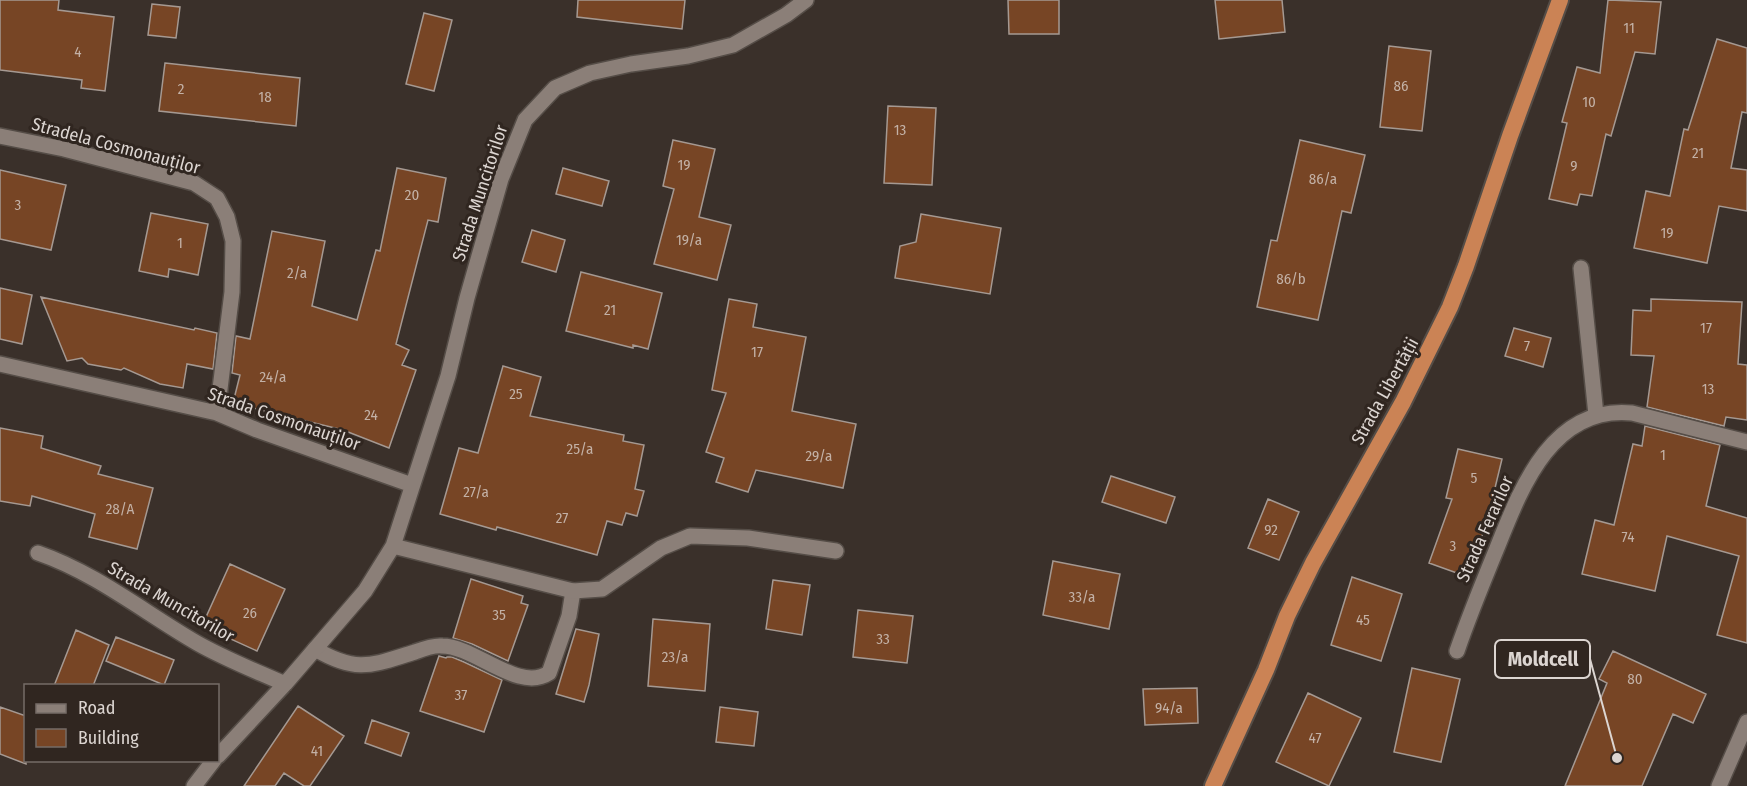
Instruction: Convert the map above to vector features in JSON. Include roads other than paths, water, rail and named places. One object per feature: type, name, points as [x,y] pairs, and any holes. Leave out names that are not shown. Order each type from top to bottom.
[{"type":"highway","name":"Strada Libertății","points":[[1213,786],[1313,562],[1403,402],[1450,307],[1560,0]]},
{"type":"street","name":"Strada Muncitorilor","points":[[219,755],[366,591],[393,546],[448,376],[467,298],[501,179],[525,120],[555,88],[582,76],[621,66],[688,56],[733,45],[786,15],[806,0]]},
{"type":"street","name":"Stradela Cosmonauților","points":[[0,136],[64,149],[194,183],[217,198],[227,217],[233,241],[232,292],[217,413]]},
{"type":"street","points":[[1581,268],[1596,415]]},
{"type":"street","name":"Strada Cosmonauților","points":[[0,364],[217,413],[257,430],[412,485]]},
{"type":"street","name":"Strada Ferarilor","points":[[1457,651],[1476,596],[1516,497],[1543,454],[1578,424],[1596,415],[1614,412],[1632,413],[1747,442]]},
{"type":"street","points":[[393,546],[573,591],[602,589],[661,548],[690,536],[748,538],[836,551]]},
{"type":"street","name":"Strada Muncitorilor","points":[[38,553],[60,561],[98,582],[200,645],[285,684]]},
{"type":"street","points":[[315,649],[328,657],[369,666],[443,645],[458,649],[524,678],[541,678],[549,673],[569,615],[573,591]]},
{"type":"street","points":[[1719,786],[1747,722]]},
{"type":"street","points":[[194,786],[212,762]]},
{"type":"place","name":"Moldcell","points":[[1617,758]]}]
